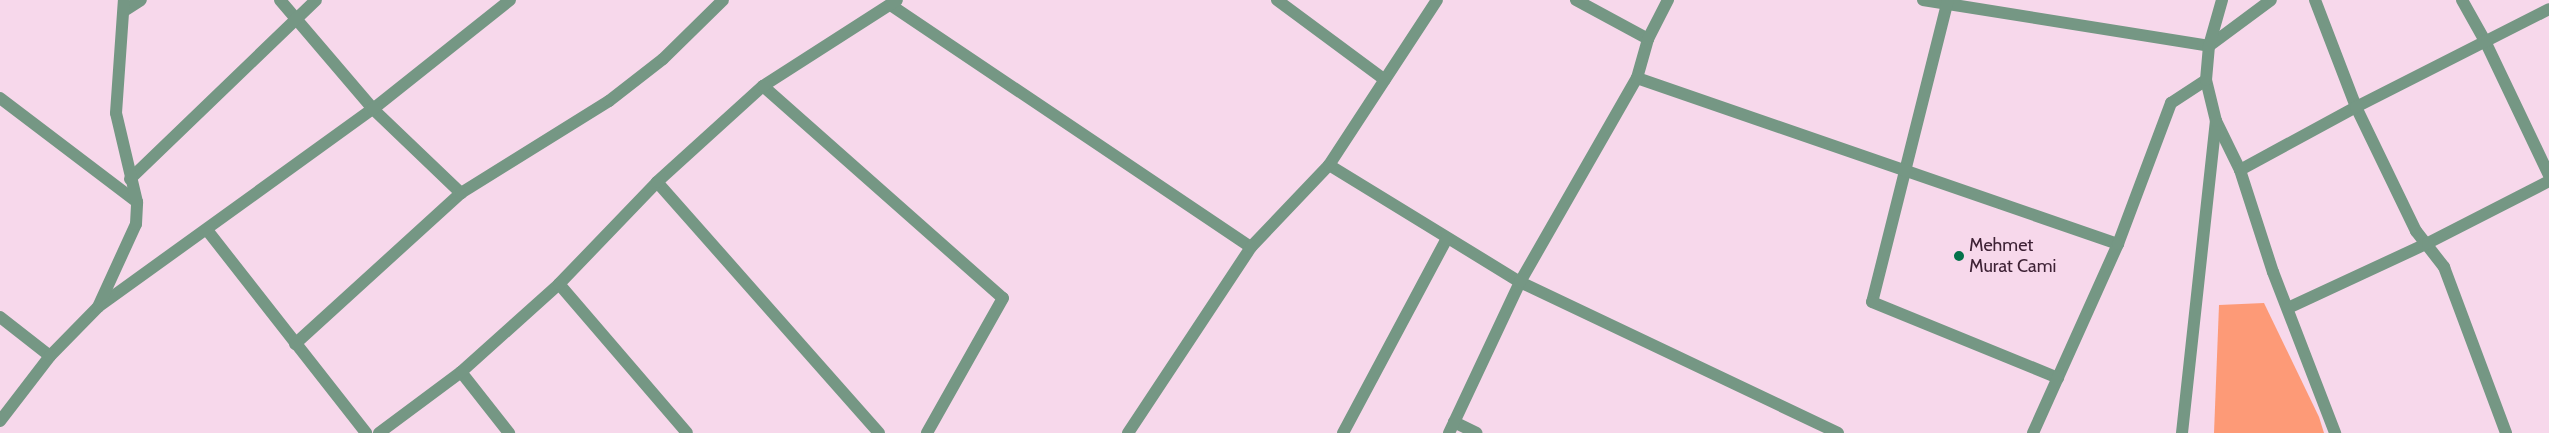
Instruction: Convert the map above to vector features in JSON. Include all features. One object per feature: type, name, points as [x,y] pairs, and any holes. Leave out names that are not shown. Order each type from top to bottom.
[{"type":"street","points":[[98,307],[136,224],[137,202],[130,179],[116,113],[124,6],[141,0]]},
{"type":"street","points":[[280,0],[373,109],[461,194]]},
{"type":"street","points":[[130,179],[316,0]]},
{"type":"street","points":[[0,421],[50,356],[98,307],[373,109],[510,0]]},
{"type":"street","points":[[295,344],[461,194],[609,100],[663,59],[723,0]]},
{"type":"street","points":[[1277,0],[1385,80]]},
{"type":"street","points":[[1128,433],[1251,247],[1329,165],[1436,0]]},
{"type":"street","points":[[1576,0],[1648,39]]},
{"type":"street","points":[[1477,433],[1451,427],[1520,282],[1637,78],[1648,39],[1668,0]]},
{"type":"street","points":[[1923,0],[2209,46],[2271,0]]},
{"type":"street","points":[[2222,0],[2209,46],[2206,80],[2216,121],[2240,170],[2334,433]]},
{"type":"street","points":[[2314,0],[2356,107],[2416,231],[2428,243],[2444,267],[2506,433]]},
{"type":"street","points":[[2462,0],[2485,41],[2549,175]]},
{"type":"street","points":[[379,433],[461,372],[559,284],[657,182],[763,86],[895,3],[1251,247]]},
{"type":"street","points":[[1948,3],[1872,302],[2058,378]]},
{"type":"street","points":[[2240,170],[2356,107],[2549,9]]},
{"type":"street","points":[[1637,78],[1906,173],[2118,244]]},
{"type":"street","points":[[2033,433],[2118,244],[2171,103],[2206,80]]},
{"type":"street","points":[[763,86],[1003,298],[927,433]]},
{"type":"street","points":[[0,98],[137,202]]},
{"type":"street","points":[[2182,433],[2216,121]]},
{"type":"street","points":[[1329,165],[1520,282],[1838,433]]},
{"type":"street","points":[[2288,308],[2428,243],[2549,181]]},
{"type":"street","points":[[657,182],[879,433]]},
{"type":"street","points":[[207,230],[366,433]]},
{"type":"street","points":[[1343,433],[1447,238]]},
{"type":"street","points":[[559,284],[688,433]]},
{"type":"street","points":[[0,317],[50,356]]},
{"type":"street","points":[[461,372],[509,433]]},
{"type":"shaded area","points":[[2264,303],[2319,417],[2324,433],[2214,433],[2219,305]]},
{"type":"place","name":"Mehmet Murat Cami","points":[[1959,256]]}]
